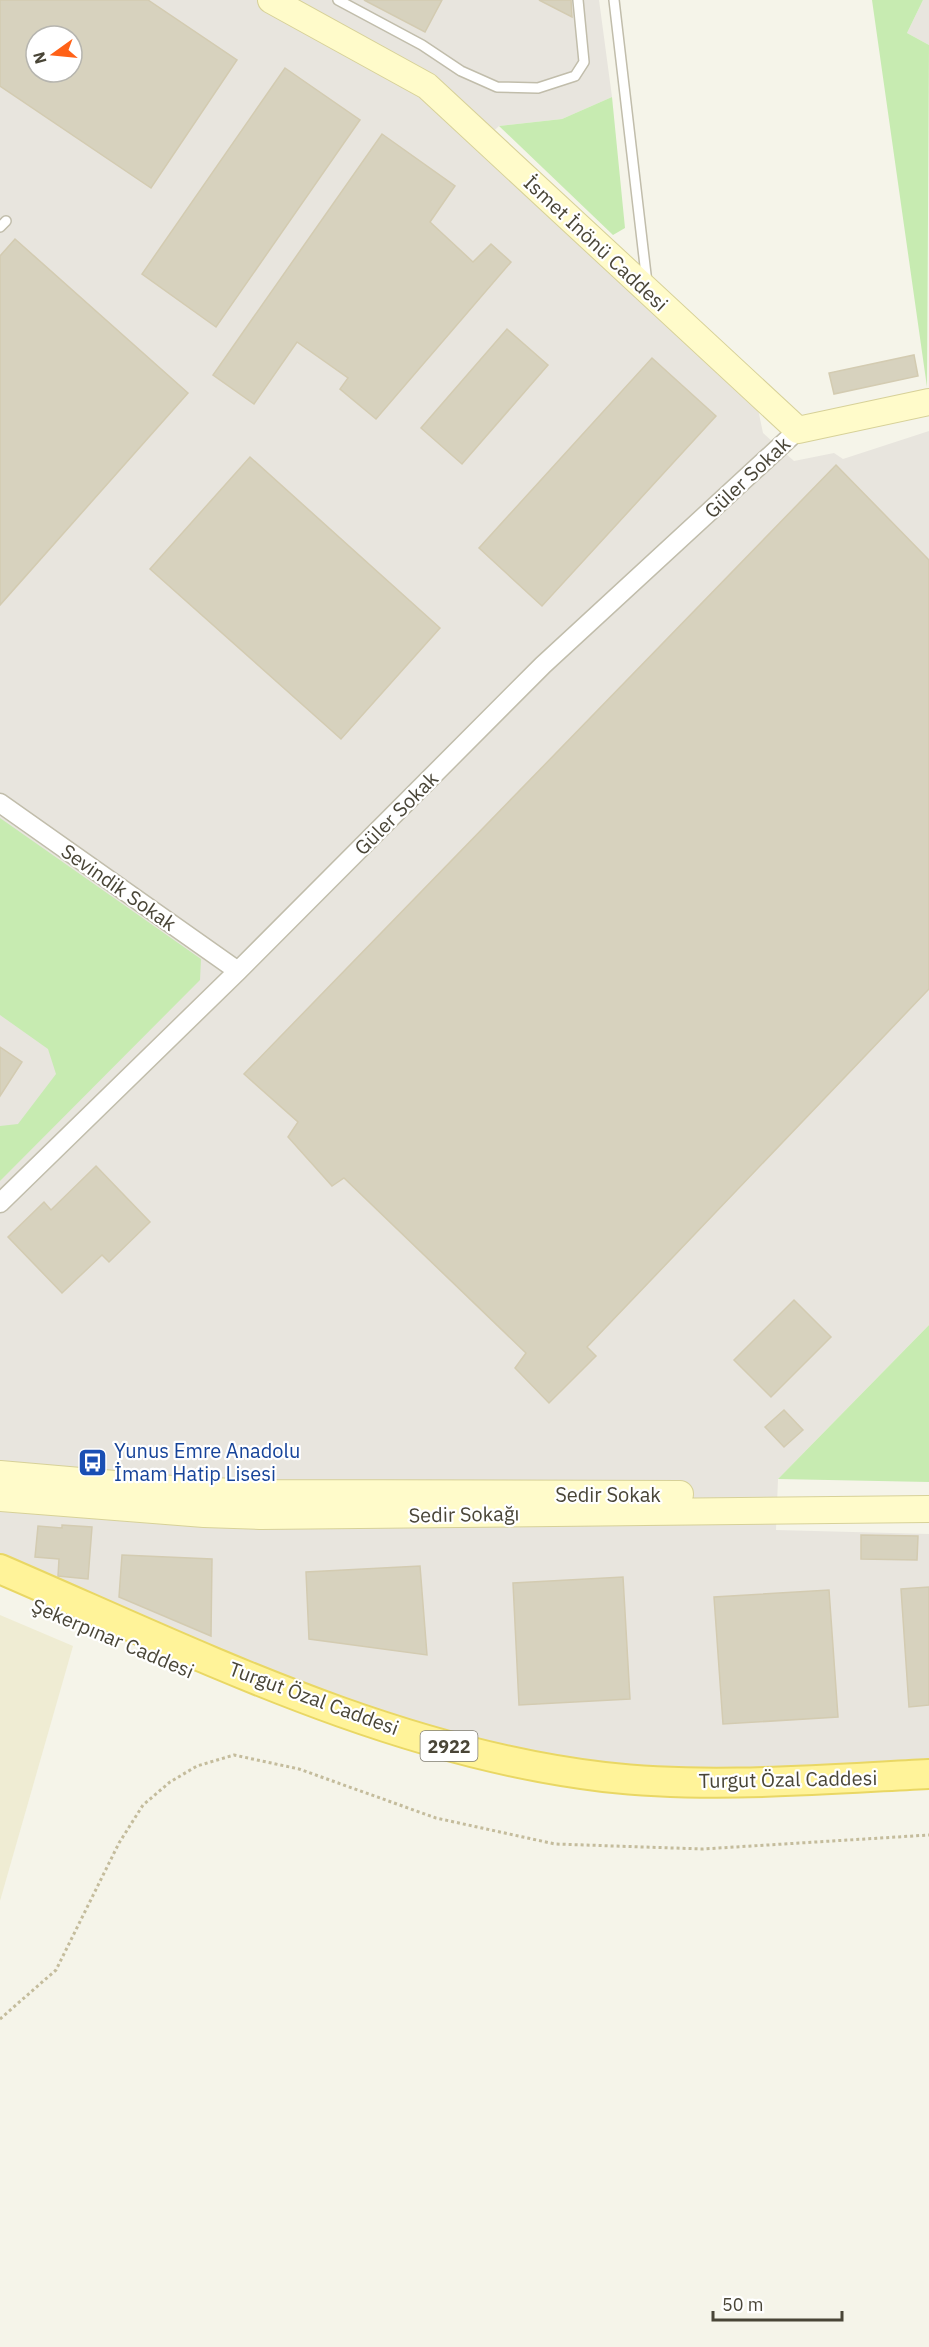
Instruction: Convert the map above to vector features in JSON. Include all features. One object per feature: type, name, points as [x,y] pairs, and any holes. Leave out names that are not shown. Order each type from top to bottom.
[{"type":"main road","name":"Turgut Özal Caddesi","points":[[0,1569],[299,1696],[468,1751],[571,1772],[654,1780],[811,1780],[929,1774]]},
{"type":"main road","name":"Şekerpınar Caddesi","points":[[0,1590],[309,1719],[452,1766],[505,1778],[594,1792],[687,1797],[843,1795],[929,1788]]},
{"type":"street","name":"İsmet İnönü Caddesi","points":[[271,0],[427,86],[798,430]]},
{"type":"street","points":[[798,430],[929,402]]},
{"type":"street","name":"Güler Sokak","points":[[0,1203],[238,971],[543,665],[798,430]]},
{"type":"street","name":"Sevindik Sokak","points":[[0,803],[238,971]]},
{"type":"street","name":"Sedir Sokak","points":[[1,1492],[172,1489],[254,1492],[929,1495]]},
{"type":"street","name":"Sedir Sokağı","points":[[1,1492],[204,1514],[260,1516],[929,1509]]},
{"type":"lane","points":[[338,0],[422,45],[461,71],[497,87],[538,88],[575,76],[584,62],[578,0]]},
{"type":"lane","points":[[614,0],[648,291]]},
{"type":"path","points":[[0,2019],[56,1970],[119,1844],[143,1805],[170,1782],[197,1766],[234,1755],[299,1769],[436,1818],[555,1844],[703,1849],[929,1835]]},
{"type":"shaded area","points":[[0,0],[599,0],[612,97],[562,119],[499,126],[477,147],[758,409],[763,433],[794,461],[834,453],[843,459],[929,431],[929,1325],[778,1479],[776,1530],[929,1534],[929,1776],[578,1781],[0,1579]]},
{"type":"shaded area","points":[[923,0],[929,0],[929,45],[907,33]]},
{"type":"shaded area","points":[[0,1615],[73,1646],[0,1901]]},
{"type":"green space","points":[[872,0],[923,0],[907,33],[929,45],[927,387]]},
{"type":"green space","points":[[612,97],[625,228],[613,235],[499,126],[562,119]]},
{"type":"green space","points":[[0,818],[201,959],[200,980],[0,1181],[0,1126],[18,1124],[56,1074],[48,1049],[0,1015]]},
{"type":"green space","points":[[929,1325],[929,1482],[778,1479]]},
{"type":"building","points":[[0,0],[148,0],[237,60],[151,188],[0,86]]},
{"type":"building","points":[[364,0],[442,0],[425,32]]},
{"type":"building","points":[[539,0],[571,0],[572,17]]},
{"type":"building","points":[[285,68],[360,120],[216,327],[142,274]]},
{"type":"building","points":[[382,134],[455,186],[430,222],[473,262],[491,244],[511,262],[376,419],[340,389],[348,378],[297,342],[254,404],[213,375]]},
{"type":"building","points":[[15,239],[188,393],[0,605],[0,256]]},
{"type":"building","points":[[507,329],[548,365],[462,464],[421,428]]},
{"type":"building","points":[[914,355],[918,376],[834,394],[829,373]]},
{"type":"building","points":[[652,358],[716,416],[542,606],[479,548]]},
{"type":"building","points":[[250,457],[440,628],[341,739],[150,569]]},
{"type":"building","points":[[836,465],[929,560],[929,989],[587,1347],[596,1356],[549,1403],[515,1368],[526,1353],[344,1178],[332,1186],[288,1137],[298,1122],[244,1074]]},
{"type":"building","points":[[0,1047],[22,1062],[0,1096]]},
{"type":"building","points":[[96,1166],[150,1222],[109,1262],[102,1255],[62,1293],[8,1237],[44,1202],[51,1210]]},
{"type":"building","points":[[794,1300],[831,1337],[771,1397],[734,1360]]},
{"type":"building","points":[[784,1410],[803,1430],[784,1447],[765,1427]]},
{"type":"building","points":[[62,1525],[92,1527],[88,1579],[58,1576],[59,1559],[35,1557],[38,1526],[62,1528]]},
{"type":"building","points":[[861,1535],[918,1536],[917,1560],[861,1559]]},
{"type":"building","points":[[122,1555],[212,1559],[211,1636],[119,1597]]},
{"type":"building","points":[[420,1566],[427,1655],[309,1639],[306,1572]]},
{"type":"building","points":[[623,1577],[630,1699],[519,1705],[513,1583]]},
{"type":"building","points":[[929,1587],[929,1705],[909,1707],[901,1589]]},
{"type":"building","points":[[829,1590],[838,1717],[723,1724],[714,1597]]},
{"type":"place","name":"Yunus Emre Anadolu İmam Hatip Lisesi","points":[[93,1462]]}]
